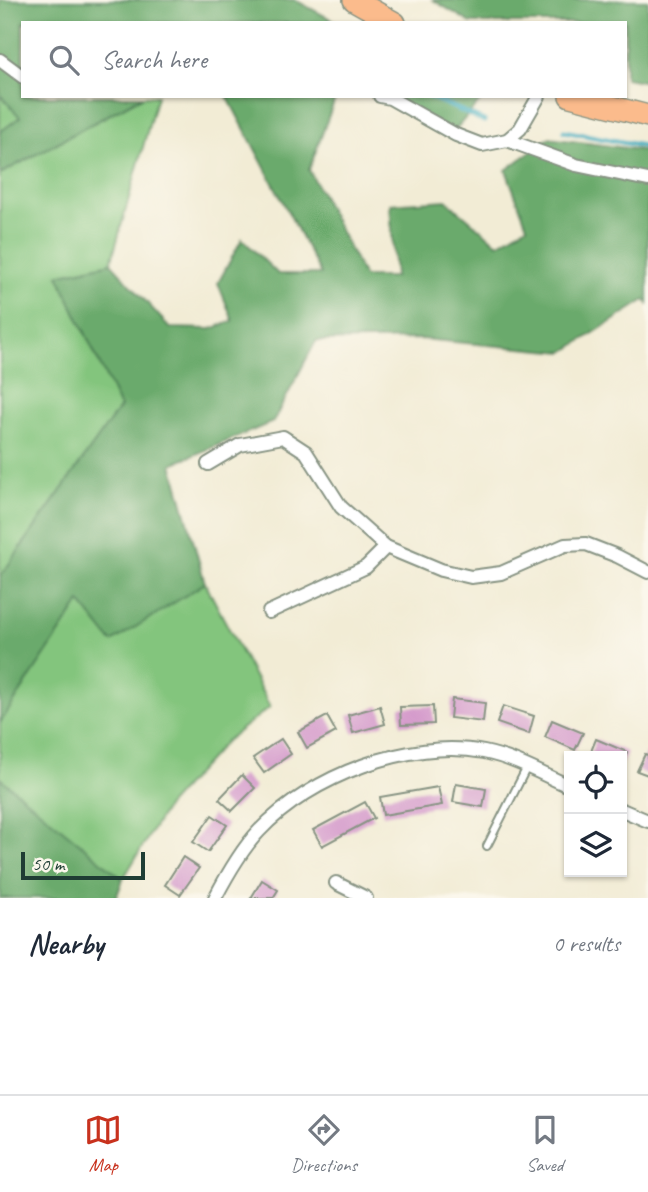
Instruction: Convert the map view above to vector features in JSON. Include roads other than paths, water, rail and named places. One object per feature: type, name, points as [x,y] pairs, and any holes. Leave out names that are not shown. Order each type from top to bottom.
[{"type":"main road","points":[[354,0],[391,21]]},
{"type":"main road","points":[[578,98],[648,116]]},
{"type":"street","points":[[0,60],[21,76]]},
{"type":"street","points":[[390,98],[456,135],[482,145],[507,140],[520,130],[538,98]]},
{"type":"street","points":[[507,140],[576,165],[648,180]]},
{"type":"street","points":[[208,464],[240,445],[283,437],[306,452],[341,507],[386,547],[441,570],[471,577],[501,573],[565,545],[586,544],[618,556],[648,572]]},
{"type":"street","points":[[269,612],[366,567],[386,547]]},
{"type":"street","points":[[215,898],[229,872],[258,832],[283,808],[328,779],[380,760],[450,750],[485,752],[564,784]]},
{"type":"street","points":[[627,812],[648,821]]},
{"type":"street","points":[[336,883],[366,898]]},
{"type":"lane","points":[[487,846],[527,767]]},
{"type":"waterway","points":[[432,98],[484,121]]},
{"type":"waterway","points":[[564,131],[648,147]]}]
